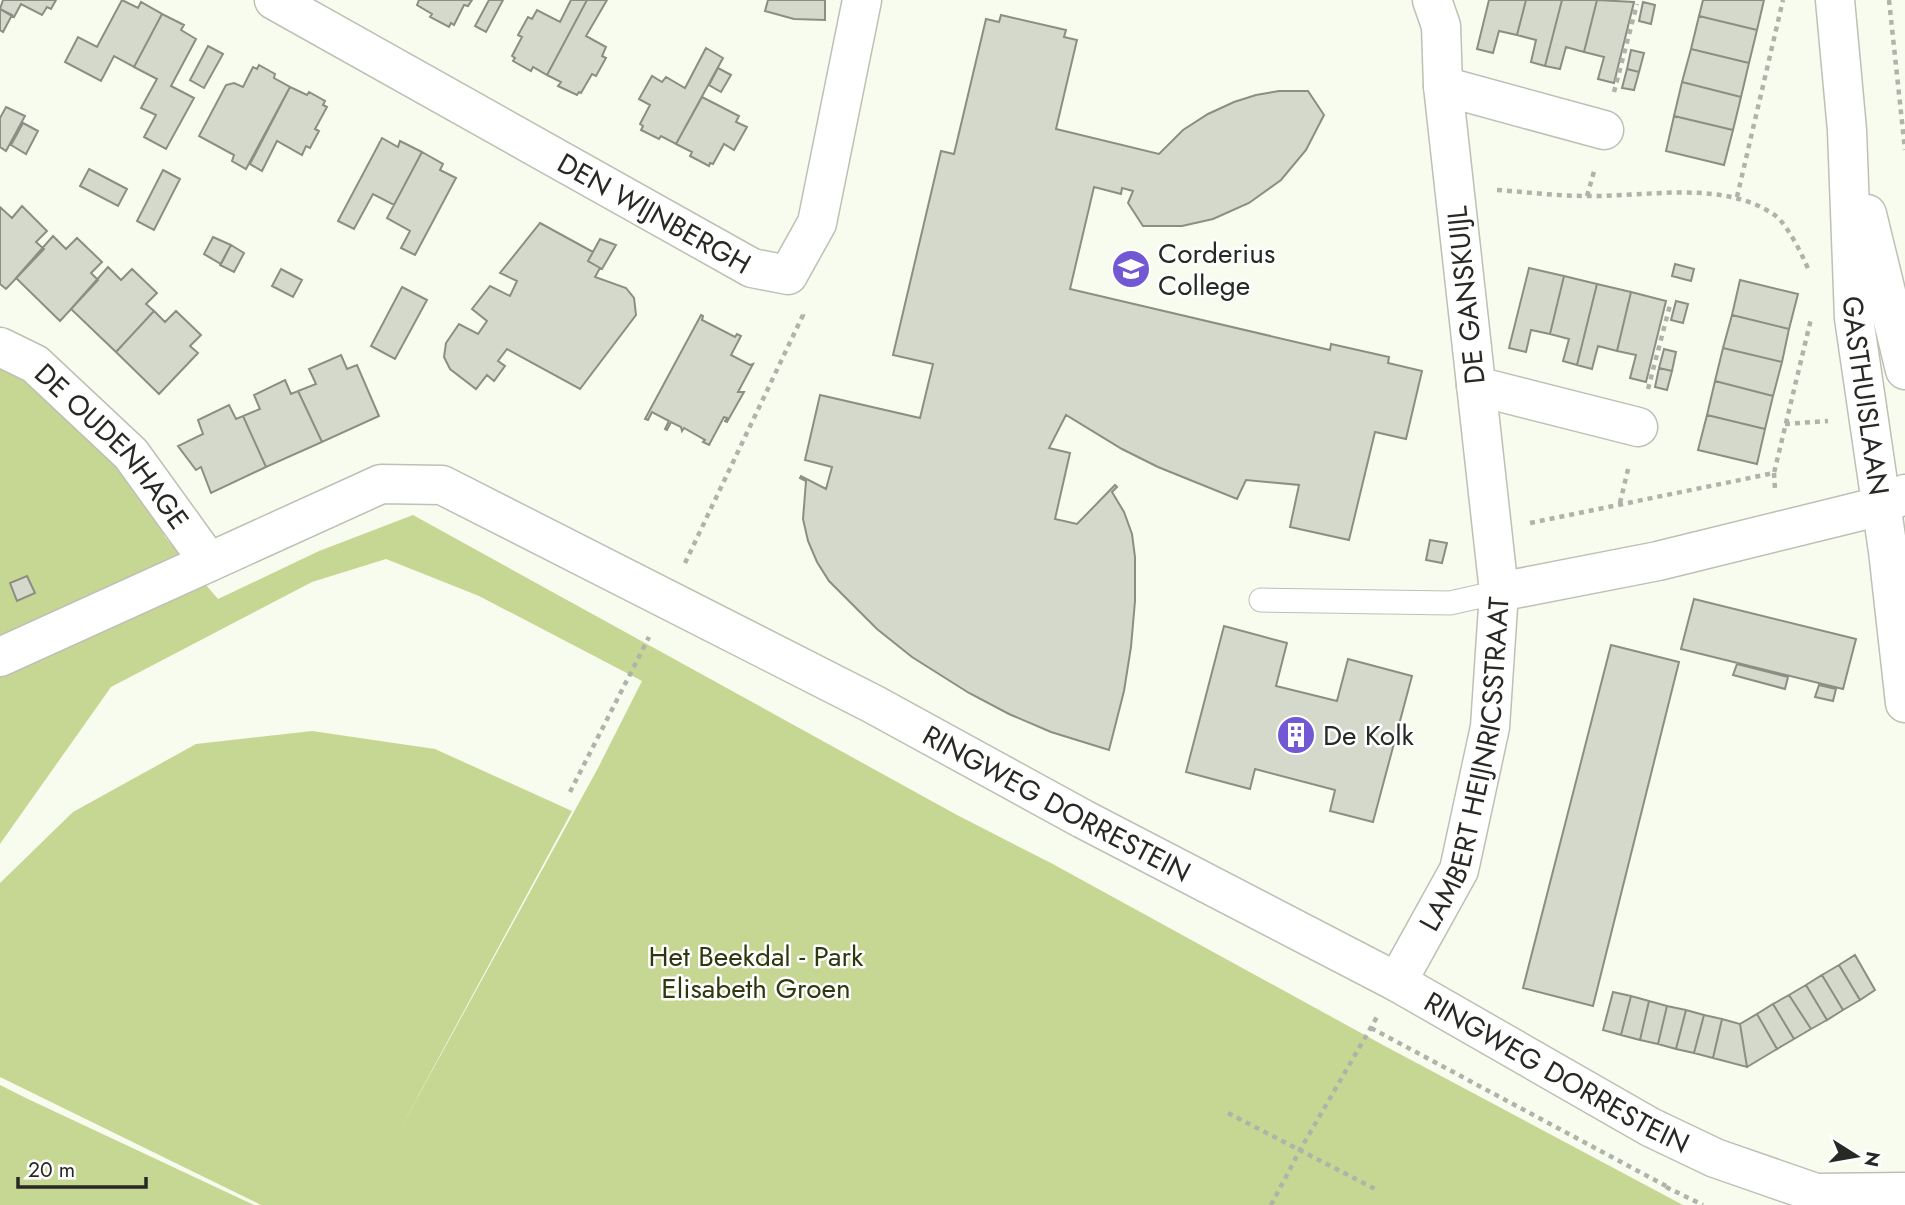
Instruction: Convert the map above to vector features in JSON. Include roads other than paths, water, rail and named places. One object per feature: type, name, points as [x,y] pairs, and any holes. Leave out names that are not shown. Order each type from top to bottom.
[{"type":"street","name":"DEN WIJNBERGH","points":[[274,0],[752,268],[788,275],[817,223],[862,0]]},
{"type":"street","name":"DE GANSKUIJL","points":[[1432,0],[1441,26],[1443,86],[1499,592]]},
{"type":"street","name":"GASTHUISLAAN","points":[[1835,0],[1847,130],[1854,318],[1893,500],[1905,703]]},
{"type":"street","points":[[1443,86],[1604,130]]},
{"type":"street","name":"GASTHUISLAAN","points":[[1847,130],[1905,370]]},
{"type":"street","name":"DE OUDENHAGE","points":[[0,347],[35,365],[131,454],[209,562]]},
{"type":"street","points":[[1476,386],[1638,427]]},
{"type":"street","name":"RINGWEG DORRESTEIN","points":[[0,657],[381,484],[442,485],[873,704],[1083,820],[1397,982],[1650,1127],[1715,1158],[1816,1193],[1905,1192]]},
{"type":"street","name":"LAMBERT HEIJNRICSSTRAAT","points":[[1397,982],[1459,870],[1490,727],[1499,592],[1658,561],[1893,500]]},
{"type":"lane","points":[[1261,600],[1450,603],[1499,592]]},
{"type":"place","name":"Corderius College","points":[[1131,269]]},
{"type":"place","name":"De Kolk","points":[[1296,735]]},
{"type":"park label","name":"Het Beekdal - Park Elisabeth Groen","points":[[756,972]]}]
